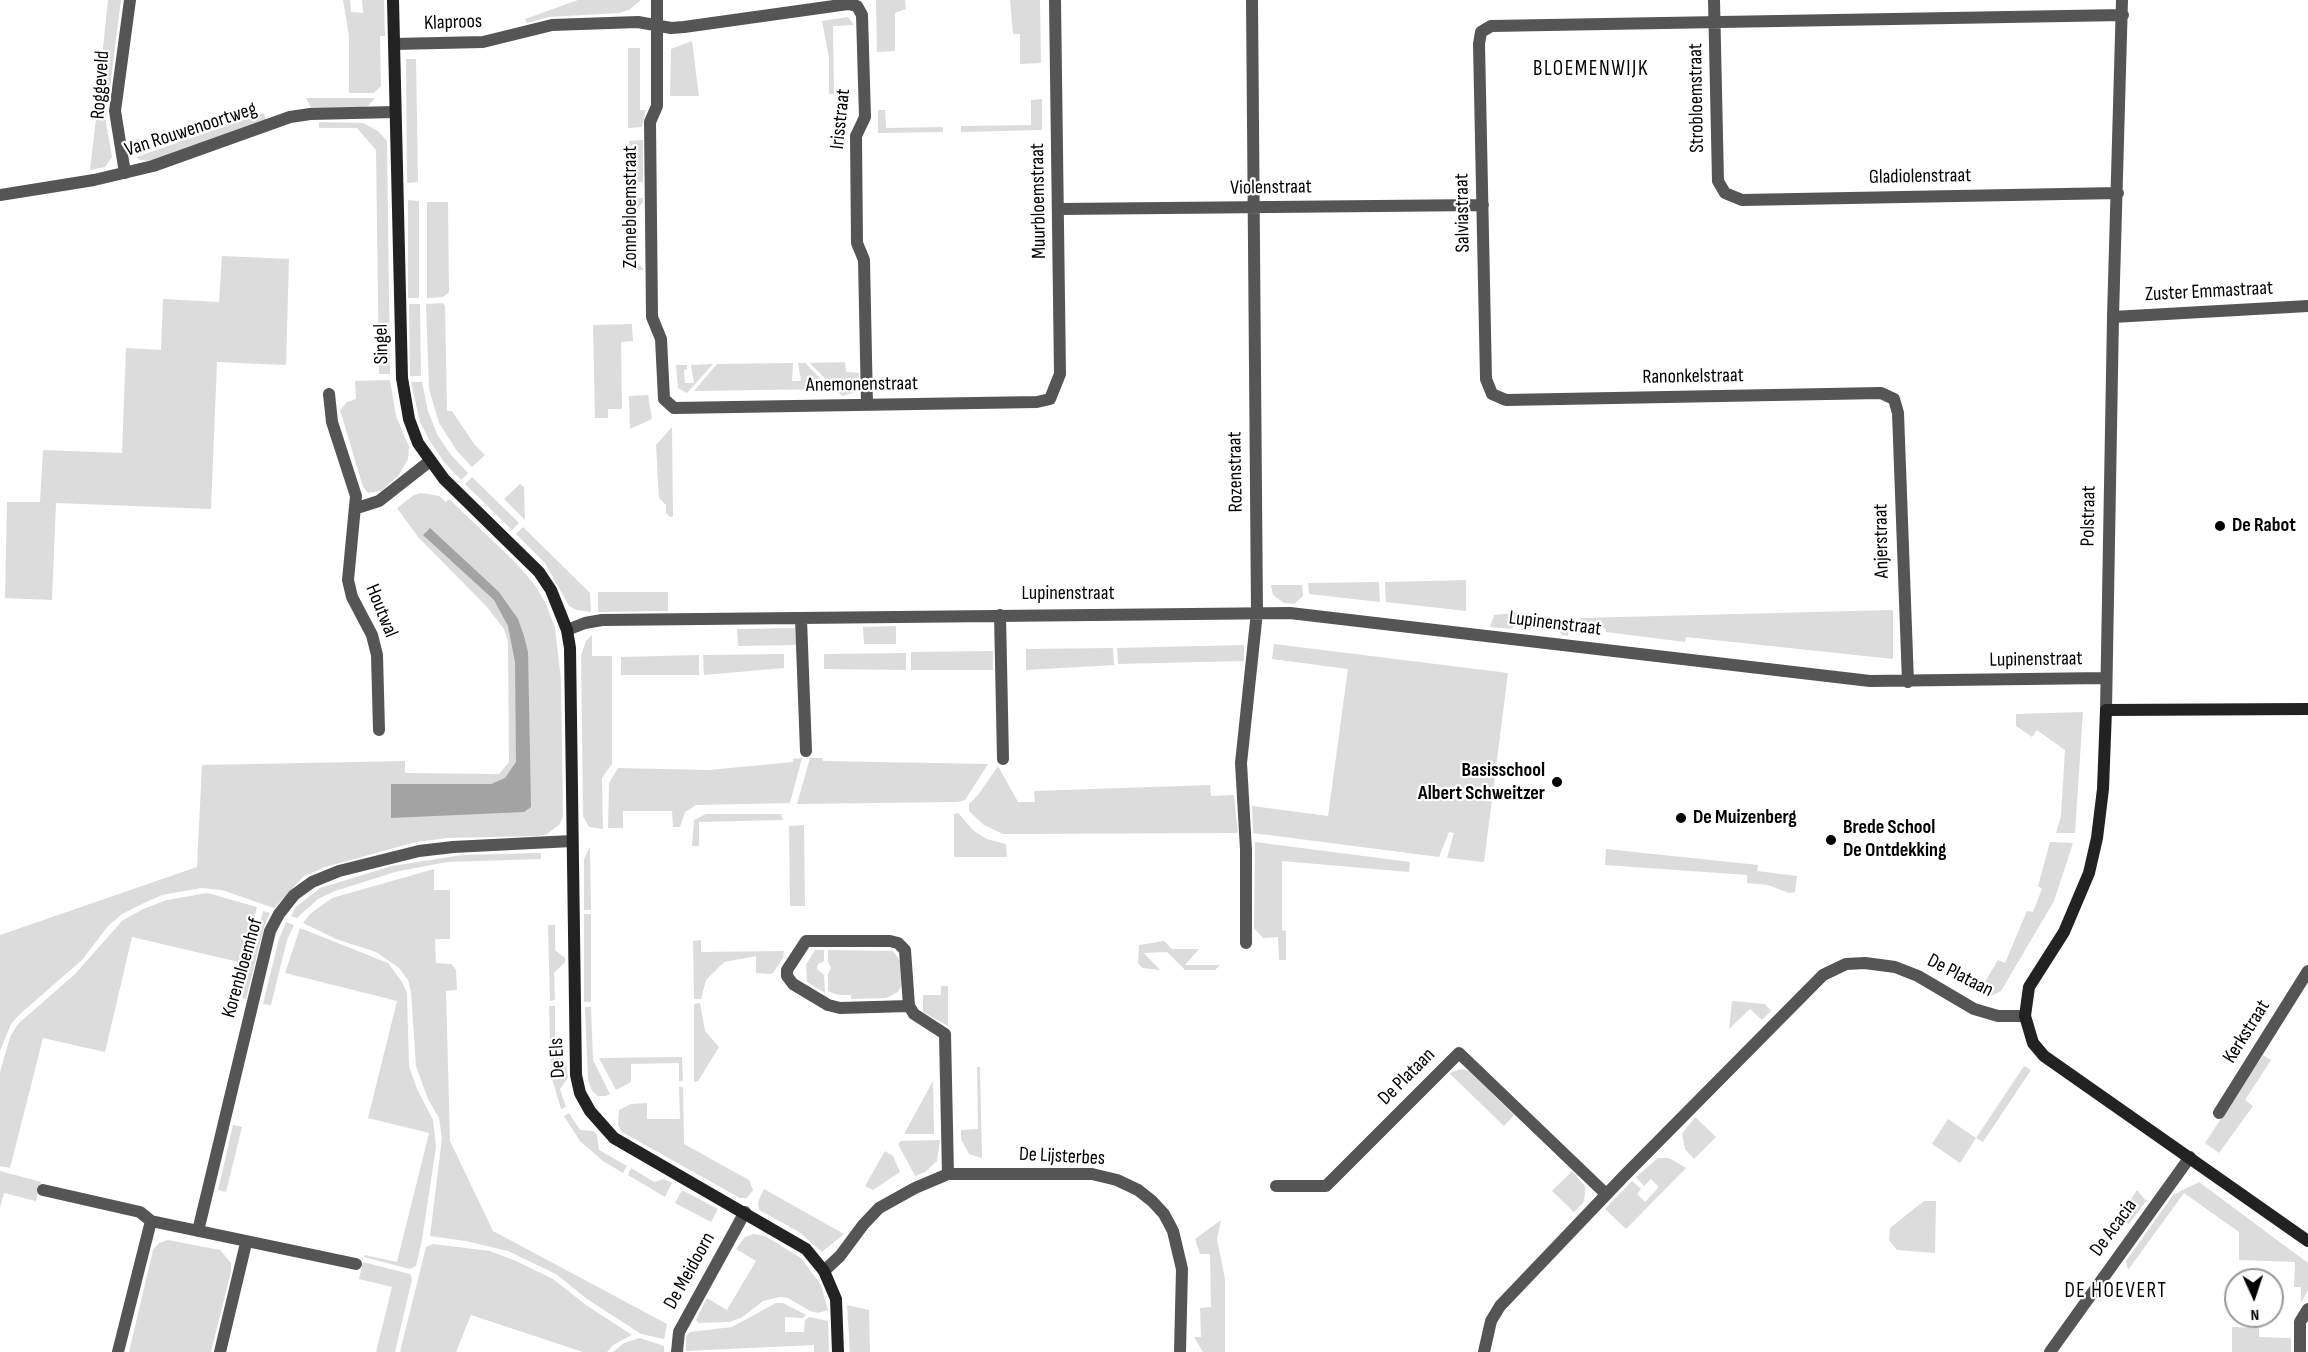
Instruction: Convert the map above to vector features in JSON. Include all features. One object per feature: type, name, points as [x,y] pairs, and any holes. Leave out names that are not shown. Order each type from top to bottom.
[{"type":"street","name":"Roggeveld","points":[[125,173],[115,111],[130,0]]},
{"type":"street","name":"Singel","points":[[393,0],[402,378],[409,419],[430,461],[444,479],[539,572],[551,590],[567,630]]},
{"type":"street","name":"Zonnebloemstraat","points":[[657,0],[655,25],[657,106],[650,122],[652,318],[661,339],[664,399],[674,408]]},
{"type":"street","name":"Muurbloemstraat","points":[[1050,399],[1060,374],[1055,0]]},
{"type":"street","name":"Rozenstraat","points":[[1246,943],[1246,850],[1241,763],[1257,612],[1252,0]]},
{"type":"street","name":"Strobloemstraat","points":[[1714,0],[1718,181],[1725,193]]},
{"type":"street","name":"Polstraat","points":[[2025,1016],[2029,987],[2064,932],[2089,873],[2097,838],[2103,789],[2122,0]]},
{"type":"street","name":"Irisstraat","points":[[655,25],[684,27],[848,4],[857,6],[862,15],[865,117],[856,136],[857,243],[864,261],[867,405]]},
{"type":"street","points":[[1715,21],[2123,15]]},
{"type":"street","name":"Salviastraat","points":[[1492,394],[1486,379],[1479,44],[1481,32],[1491,26],[1715,21]]},
{"type":"street","name":"Klaproos","points":[[394,44],[483,42],[552,25],[622,22],[655,25]]},
{"type":"street","name":"Van Rouwenoortweg","points":[[0,195],[153,166],[290,117],[310,114],[395,112]]},
{"type":"street","name":"Gladiolenstraat","points":[[1725,193],[1742,200],[2118,193]]},
{"type":"street","name":"Violenstraat","points":[[1059,209],[1483,205]]},
{"type":"street","name":"Zuster Emmastraat","points":[[2113,317],[2308,306]]},
{"type":"street","name":"Ranonkelstraat","points":[[1492,394],[1506,400],[1881,393],[1894,399]]},
{"type":"street","name":"Houtwal","points":[[329,394],[332,422],[348,465],[357,508],[347,563],[348,580],[352,597],[372,635],[377,655],[379,730]]},
{"type":"street","name":"Anemonenstraat","points":[[674,408],[1037,402],[1050,399]]},
{"type":"street","name":"Anjerstraat","points":[[1894,399],[1898,413],[1908,682]]},
{"type":"street","points":[[357,508],[379,501],[430,461]]},
{"type":"street","name":"Lupinenstraat","points":[[567,630],[602,620],[1290,613],[1870,681],[2105,678]]},
{"type":"street","name":"Lupinenstraat","points":[[1000,615],[1003,759]]},
{"type":"street","points":[[801,619],[806,751]]},
{"type":"street","name":"De Els","points":[[567,630],[570,648],[576,1076],[580,1093],[590,1111],[614,1138],[793,1239],[812,1255],[824,1271],[836,1299],[838,1352]]},
{"type":"street","points":[[2106,710],[2308,709]]},
{"type":"street","name":"Korenbloemhof","points":[[198,1231],[270,931],[279,914],[294,896],[312,882],[339,871],[420,851],[453,847],[572,841]]},
{"type":"street","points":[[909,1006],[840,1008],[828,1005],[793,984],[787,976],[787,970],[806,941],[890,941],[898,943],[905,950],[909,1006],[914,1014],[945,1034],[948,1174]]},
{"type":"street","name":"De Plataan","points":[[1484,1352],[1491,1321],[1500,1306],[1606,1194],[1815,981],[1834,969],[1846,964],[1865,963],[1895,967],[1918,976],[1974,1009],[1998,1016],[2025,1016]]},
{"type":"street","name":"Kerkstraat","points":[[2219,1113],[2308,971]]},
{"type":"street","points":[[2025,1016],[2033,1043],[2044,1056],[2308,1240]]},
{"type":"street","name":"De Plataan","points":[[1276,1186],[1326,1186],[1459,1053],[1606,1194]]},
{"type":"street","name":"De Acacia","points":[[2050,1352],[2190,1156]]},
{"type":"street","name":"De Lijsterbes","points":[[824,1271],[840,1256],[879,1208],[915,1188],[948,1174],[1092,1174],[1117,1180],[1138,1190],[1164,1214],[1178,1244],[1183,1311],[1180,1352]]},
{"type":"street","points":[[43,1190],[140,1212],[151,1221],[246,1243],[260,1242],[356,1264]]},
{"type":"street","name":"De Meidoorn","points":[[677,1352],[679,1332],[745,1212]]},
{"type":"street","points":[[118,1352],[151,1221]]},
{"type":"street","points":[[220,1352],[246,1243]]},
{"type":"street","points":[[2300,1352],[2300,1322],[2308,1309]]},
{"type":"shaded area","points":[[108,0],[121,0],[110,87],[99,86]]},
{"type":"shaded area","points":[[343,0],[350,0],[351,12],[363,13],[362,0],[384,0],[385,36],[380,36],[381,86],[374,93],[349,93],[349,36]]},
{"type":"shaded area","points":[[578,0],[641,0],[629,10],[619,13],[549,17],[527,23],[525,19]]},
{"type":"shaded area","points":[[876,0],[905,0],[906,9],[895,13],[895,51],[877,52]]},
{"type":"shaded area","points":[[1010,0],[1040,0],[1041,63],[1020,64],[1020,34],[1013,34]]},
{"type":"shaded area","points":[[848,17],[854,25],[833,26],[834,94],[829,94],[829,58],[822,21]]},
{"type":"shaded area","points":[[692,41],[699,96],[670,96],[671,49]]},
{"type":"shaded area","points":[[628,48],[640,48],[640,110],[646,110],[642,127],[628,128]]},
{"type":"shaded area","points":[[406,59],[416,59],[418,182],[407,183]]},
{"type":"shaded area","points":[[306,98],[375,98],[368,106],[359,108],[311,108]]},
{"type":"shaded area","points":[[1042,99],[1042,130],[961,132],[961,126],[1031,125],[1031,100]]},
{"type":"shaded area","points":[[98,101],[107,102],[106,123],[112,157],[105,167],[90,170]]},
{"type":"shaded area","points":[[878,110],[885,110],[886,128],[943,127],[943,132],[878,133]]},
{"type":"shaded area","points":[[264,113],[266,120],[151,161],[140,160],[136,157]]},
{"type":"shaded area","points":[[319,122],[363,123],[378,131],[387,141],[390,374],[379,374],[376,150],[357,128],[319,128]]},
{"type":"shaded area","points":[[643,140],[643,182],[630,182],[629,141]]},
{"type":"shaded area","points":[[629,198],[643,198],[643,202],[637,209],[637,262],[644,270],[631,270]]},
{"type":"shaded area","points":[[408,200],[419,201],[419,298],[408,298]]},
{"type":"shaded area","points":[[427,202],[448,202],[449,292],[443,297],[427,298]]},
{"type":"shaded area","points":[[222,256],[289,259],[286,365],[217,362],[211,509],[56,503],[52,600],[5,598],[7,502],[40,502],[43,450],[122,453],[126,348],[161,350],[163,299],[219,302]]},
{"type":"shaded area","points":[[443,303],[445,306],[447,411],[452,411],[474,444],[485,455],[472,467],[457,451],[439,423],[429,389],[426,304]]},
{"type":"shaded area","points":[[409,304],[420,304],[421,376],[410,376]]},
{"type":"shaded area","points":[[632,324],[633,341],[621,342],[622,409],[608,409],[608,418],[595,418],[593,325]]},
{"type":"shaded area","points":[[845,362],[846,372],[859,373],[859,382],[852,393],[842,396],[810,363]]},
{"type":"shaded area","points":[[793,363],[792,381],[801,381],[798,363],[805,363],[831,389],[694,391],[717,364]]},
{"type":"shaded area","points":[[713,364],[687,393],[678,388],[676,365],[687,365],[687,369],[684,370],[685,383],[694,383],[691,365]]},
{"type":"shaded area","points":[[390,380],[396,416],[409,447],[408,459],[399,475],[381,491],[368,493],[363,487],[340,410],[347,402],[356,399],[355,381]]},
{"type":"shaded area","points":[[411,382],[422,382],[428,411],[437,434],[451,455],[468,473],[461,480],[444,462],[420,422]]},
{"type":"shaded area","points":[[648,395],[652,419],[630,429],[629,396]]},
{"type":"shaded area","points":[[672,427],[673,516],[670,517],[666,513],[666,505],[659,498],[656,445]]},
{"type":"shaded area","points":[[472,477],[519,523],[512,530],[465,484]]},
{"type":"shaded area","points":[[520,484],[524,487],[525,520],[504,499]]},
{"type":"shaded area","points":[[421,493],[439,496],[446,502],[449,499],[515,562],[535,585],[546,604],[555,628],[561,680],[563,816],[560,824],[547,834],[538,836],[448,838],[416,842],[325,867],[303,877],[274,908],[222,890],[201,888],[162,895],[122,914],[108,926],[82,960],[11,1024],[0,1051],[0,935],[197,867],[202,765],[405,761],[405,773],[499,774],[509,762],[508,641],[504,629],[487,607],[418,537],[397,508],[414,495]]},
{"type":"shaded area","points":[[523,527],[590,593],[591,612],[569,606],[545,563],[516,534]]},
{"type":"shaded area","points":[[430,528],[499,592],[518,619],[524,636],[528,652],[531,807],[524,812],[391,818],[391,784],[491,784],[505,778],[516,762],[515,662],[508,626],[494,600],[423,535]]},
{"type":"shaded area","points":[[1466,580],[1466,611],[1386,602],[1385,582]]},
{"type":"shaded area","points":[[1379,582],[1380,602],[1309,594],[1308,583]]},
{"type":"shaded area","points":[[1271,585],[1302,585],[1303,596],[1294,604],[1284,603],[1273,595]]},
{"type":"shaded area","points":[[598,592],[668,592],[668,611],[598,612]]},
{"type":"shaded area","points":[[1893,610],[1893,659],[1686,637],[1685,642],[1606,632],[1606,629],[1580,622],[1581,618]]},
{"type":"shaded area","points":[[1515,613],[1522,620],[1570,619],[1568,636],[1562,635],[1556,626],[1520,622],[1511,629],[1490,627],[1494,615]]},
{"type":"shaded area","points":[[896,626],[896,644],[864,644],[863,627]]},
{"type":"shaded area","points":[[795,628],[796,645],[738,646],[737,629]]},
{"type":"shaded area","points":[[592,635],[592,656],[612,656],[612,764],[602,778],[603,829],[589,827],[583,816],[581,655],[586,641]]},
{"type":"shaded area","points":[[1274,644],[1508,673],[1484,862],[1447,858],[1454,833],[1449,832],[1439,857],[1253,833],[1252,806],[1328,816],[1348,669],[1272,659]]},
{"type":"shaded area","points":[[1244,645],[1244,661],[1118,664],[1117,648]]},
{"type":"shaded area","points":[[1113,648],[1114,665],[1026,670],[1026,649]]},
{"type":"shaded area","points":[[993,651],[993,670],[911,670],[911,652]]},
{"type":"shaded area","points":[[906,653],[906,670],[824,669],[824,654]]},
{"type":"shaded area","points":[[784,654],[784,668],[704,675],[703,655]]},
{"type":"shaded area","points":[[699,655],[699,675],[621,675],[621,657]]},
{"type":"shaded area","points":[[2083,712],[2075,833],[2056,833],[2061,816],[2065,750],[2037,730],[2032,737],[2016,726],[2016,714]]},
{"type":"shaded area","points":[[802,758],[790,803],[696,805],[685,812],[680,827],[673,827],[672,811],[623,811],[623,828],[608,828],[609,783],[618,768],[709,770],[793,762],[793,759]]},
{"type":"shaded area","points":[[810,758],[822,758],[823,761],[988,764],[965,800],[958,802],[797,804]]},
{"type":"shaded area","points":[[998,766],[1018,802],[1035,802],[1034,791],[1210,785],[1211,796],[1234,795],[1238,833],[1003,834],[984,825],[969,811],[969,804]]},
{"type":"shaded area","points":[[958,813],[974,831],[987,839],[1006,844],[1007,857],[954,857],[954,814]]},
{"type":"shaded area","points":[[706,814],[781,814],[783,820],[699,822],[699,846],[692,846],[694,820]]},
{"type":"shaded area","points":[[804,825],[805,906],[790,906],[789,826]]},
{"type":"shaded area","points":[[1255,842],[1410,862],[1409,872],[1282,861],[1282,930],[1286,931],[1286,960],[1279,960],[1278,937],[1263,938],[1254,928]]},
{"type":"shaded area","points":[[2050,842],[2073,843],[2054,901],[2001,991],[1991,996],[1979,992],[1998,960],[2005,963],[2027,911],[2033,912],[2042,889],[2038,886]]},
{"type":"shaded area","points":[[590,847],[591,910],[584,910],[584,859]]},
{"type":"shaded area","points":[[1606,849],[1758,865],[1757,871],[1797,876],[1795,892],[1789,893],[1768,885],[1747,883],[1747,875],[1605,865]]},
{"type":"shaded area","points":[[541,853],[541,859],[447,862],[395,872],[335,891],[318,899],[297,918],[291,916],[296,907],[320,888],[392,866],[462,855]]},
{"type":"shaded area","points":[[434,869],[434,890],[450,890],[450,939],[435,939],[436,963],[451,964],[456,970],[457,990],[446,991],[450,1141],[493,1231],[667,1324],[664,1339],[641,1334],[587,1299],[556,1274],[508,1251],[466,1241],[430,1236],[442,1138],[439,1118],[428,1099],[416,1066],[411,992],[408,980],[399,968],[376,952],[336,939],[303,923],[310,914],[332,898]]},
{"type":"shaded area","points":[[207,893],[257,907],[243,963],[132,937],[105,1052],[43,1038],[10,1168],[0,1166],[0,1072],[10,1037],[18,1024],[75,974],[122,921],[143,909],[167,900]]},
{"type":"shaded area","points":[[263,911],[270,913],[264,927],[246,999],[242,998]]},
{"type":"shaded area","points":[[584,914],[591,914],[591,1002],[584,1002]]},
{"type":"shaded area","points":[[286,922],[294,925],[287,940],[271,1005],[263,1004],[279,939]]},
{"type":"shaded area","points":[[548,925],[555,925],[555,950],[565,958],[565,962],[554,973],[555,1000],[550,1001]]},
{"type":"shaded area","points":[[300,928],[388,963],[407,993],[409,1066],[417,1089],[433,1120],[436,1147],[422,1240],[416,1266],[410,1269],[364,1257],[365,1255],[397,1262],[429,1133],[368,1118],[397,1001],[285,973]]},
{"type":"shaded area","points":[[701,940],[701,952],[784,951],[783,958],[773,973],[769,974],[756,973],[756,956],[724,962],[706,980],[701,999],[694,999],[693,941]]},
{"type":"shaded area","points":[[1164,941],[1172,949],[1199,949],[1185,965],[1220,965],[1215,970],[1185,970],[1167,952],[1144,953],[1160,970],[1142,968],[1138,963],[1139,945]]},
{"type":"shaded area","points":[[815,950],[824,950],[824,961],[818,964],[817,969],[824,975],[825,993],[807,982],[806,965]]},
{"type":"shaded area","points":[[828,950],[893,951],[900,961],[901,986],[898,992],[886,998],[851,999],[851,995],[838,995],[828,991],[828,974],[831,968],[828,962]]},
{"type":"shaded area","points":[[941,986],[948,986],[948,1026],[923,1012],[923,995],[941,995]]},
{"type":"shaded area","points":[[1732,1001],[1765,1004],[1771,1011],[1762,1020],[1750,1009],[1729,1029]]},
{"type":"shaded area","points":[[700,1003],[705,1031],[719,1047],[698,1081],[694,1082],[694,1004]]},
{"type":"shaded area","points":[[549,1006],[555,1006],[555,1054],[566,1063],[568,1078],[560,1089],[566,1107],[561,1109],[551,1075]]},
{"type":"shaded area","points":[[585,1007],[591,1007],[593,1060],[610,1094],[606,1096],[598,1096],[592,1091],[588,1080]]},
{"type":"shaded area","points":[[2263,1055],[2271,1060],[2245,1100],[2253,1106],[2219,1153],[2205,1143]]},
{"type":"shaded area","points":[[682,1057],[683,1081],[679,1081],[679,1063],[631,1064],[631,1082],[616,1090],[599,1058]]},
{"type":"shaded area","points":[[2024,1066],[2031,1070],[1983,1142],[1976,1138]]},
{"type":"shaded area","points":[[977,1067],[980,1067],[982,1158],[969,1154],[961,1139],[961,1130],[978,1129]]},
{"type":"shaded area","points":[[1461,1069],[1469,1071],[1514,1115],[1504,1126],[1449,1073]]},
{"type":"shaded area","points":[[933,1081],[934,1134],[904,1134]]},
{"type":"shaded area","points":[[679,1087],[683,1087],[684,1144],[749,1180],[753,1190],[747,1198],[740,1198],[622,1132],[618,1125],[619,1110],[631,1104],[647,1103],[647,1119],[680,1119]]},
{"type":"shaded area","points":[[569,1113],[580,1130],[593,1131],[597,1135],[599,1150],[627,1166],[623,1173],[603,1161],[580,1141],[564,1116]]},
{"type":"shaded area","points":[[1695,1117],[1716,1137],[1694,1159],[1685,1149],[1682,1134]]},
{"type":"shaded area","points":[[1948,1119],[1976,1138],[1960,1163],[1932,1144]]},
{"type":"shaded area","points":[[233,1125],[242,1127],[226,1192],[218,1190]]},
{"type":"shaded area","points":[[940,1140],[937,1161],[925,1172],[915,1176],[898,1144],[901,1141]]},
{"type":"shaded area","points":[[885,1151],[893,1156],[900,1172],[873,1190],[865,1186]]},
{"type":"shaded area","points":[[1658,1158],[1669,1158],[1686,1168],[1626,1229],[1605,1209],[1632,1181],[1641,1189],[1637,1194],[1645,1202],[1659,1187],[1651,1179],[1644,1186],[1636,1177]]},
{"type":"shaded area","points":[[631,1168],[654,1182],[664,1179],[672,1183],[665,1197],[628,1175]]},
{"type":"shaded area","points":[[0,1171],[41,1182],[36,1201],[4,1193],[0,1208]]},
{"type":"shaded area","points":[[1572,1171],[1585,1186],[1583,1203],[1574,1212],[1552,1191]]},
{"type":"shaded area","points":[[2199,1182],[2308,1263],[2308,1290],[2301,1303],[2301,1287],[2294,1287],[2295,1262],[2239,1260],[2239,1232],[2184,1193],[2128,1270],[2126,1261],[2173,1195]]},
{"type":"shaded area","points":[[764,1189],[844,1234],[822,1252],[799,1232],[759,1210],[758,1202]]},
{"type":"shaded area","points":[[682,1190],[718,1209],[711,1222],[675,1203]]},
{"type":"shaded area","points":[[2137,1190],[2146,1201],[2129,1224],[2117,1219]]},
{"type":"shaded area","points":[[1924,1201],[1936,1201],[1935,1253],[1897,1250],[1889,1240],[1890,1228]]},
{"type":"shaded area","points":[[1221,1220],[1217,1239],[1225,1279],[1225,1352],[1203,1352],[1194,1337],[1201,1337],[1200,1308],[1211,1307],[1210,1254],[1200,1254],[1195,1239]]},
{"type":"shaded area","points":[[754,1234],[765,1236],[801,1258],[821,1285],[828,1310],[818,1313],[810,1311],[788,1298],[780,1297],[763,1301],[741,1318],[729,1322],[699,1323],[696,1320],[707,1298],[727,1310],[756,1261],[736,1249],[745,1237]]},
{"type":"shaded area","points":[[168,1240],[220,1250],[231,1263],[231,1272],[211,1352],[129,1352],[153,1250],[159,1243]]},
{"type":"shaded area","points":[[433,1244],[490,1251],[516,1261],[553,1279],[586,1305],[632,1335],[613,1345],[607,1352],[583,1352],[471,1315],[456,1352],[400,1352],[426,1247]]},
{"type":"shaded area","points":[[363,1262],[410,1274],[412,1279],[395,1352],[376,1352],[392,1287],[359,1279]]},
{"type":"shaded area","points":[[776,1303],[783,1303],[806,1315],[803,1318],[785,1317],[785,1332],[804,1332],[805,1320],[809,1317],[828,1321],[829,1352],[814,1352],[814,1345],[686,1351],[686,1336],[690,1332],[732,1327]]},
{"type":"shaded area","points":[[847,1305],[869,1310],[870,1352],[850,1352]]},
{"type":"shaded area","points":[[2232,1328],[2259,1328],[2259,1337],[2291,1338],[2291,1352],[2232,1352]]},
{"type":"shaded area","points":[[640,1338],[664,1346],[664,1352],[613,1352],[624,1343]]},
{"type":"place","name":"De Rabot","points":[[2220,526]]},
{"type":"place","name":"Basisschool Albert Schweitzer","points":[[1557,782]]},
{"type":"place","name":"De Muizenberg","points":[[1681,818]]},
{"type":"place","name":"Brede School De Ontdekking","points":[[1831,840]]},
{"type":"district","name":"BLOEMENWIJK","points":[[1591,70]]},
{"type":"district","name":"DE HOEVERT","points":[[2116,1292]]}]
